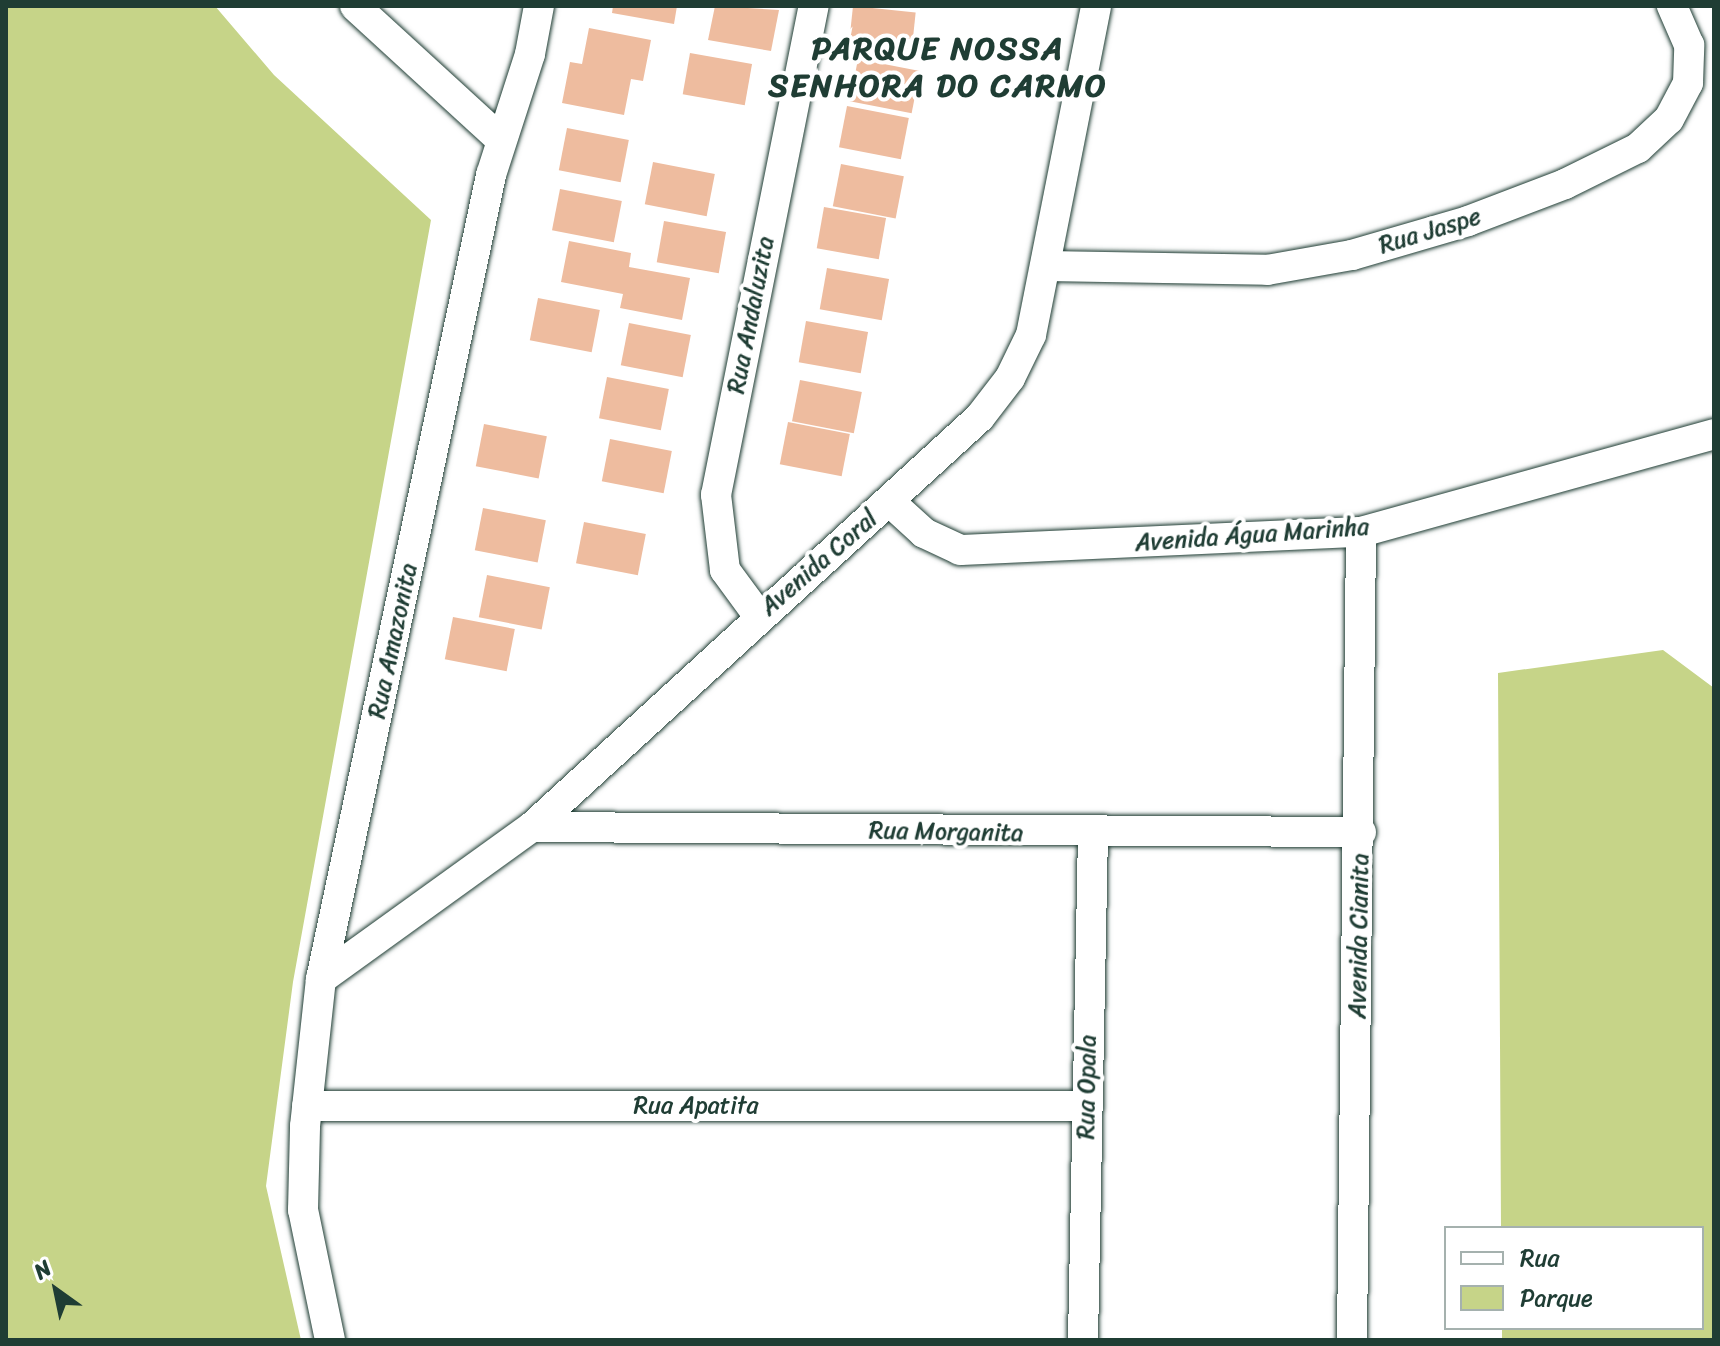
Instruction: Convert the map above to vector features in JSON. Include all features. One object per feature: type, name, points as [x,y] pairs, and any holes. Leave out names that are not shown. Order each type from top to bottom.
[{"type":"street","points":[[355,6],[501,140]]},
{"type":"street","name":"Rua Amazonita","points":[[330,1340],[303,1210],[307,1106],[321,979],[501,140],[530,54],[539,6]]},
{"type":"street","name":"Rua Andaluzita","points":[[758,615],[725,570],[716,495],[814,6]]},
{"type":"street","name":"Avenida Coral","points":[[321,979],[532,827],[758,615],[980,417],[1010,378],[1031,335],[1096,6]]},
{"type":"street","name":"Rua Jaspe","points":[[1046,266],[1267,270],[1352,255],[1468,221],[1565,184],[1638,148],[1669,119],[1688,83],[1689,45],[1672,6]]},
{"type":"street","name":"Avenida Água Marinha","points":[[889,501],[924,533],[960,550],[1361,532],[1714,434]]},
{"type":"street","name":"Avenida Cianita","points":[[1352,1340],[1361,832],[1361,532]]},
{"type":"street","name":"Rua Morganita","points":[[532,827],[1093,834],[1361,832]]},
{"type":"street","name":"Rua Opala","points":[[1083,1340],[1093,834]]},
{"type":"street","name":"Rua Apatita","points":[[307,1106],[1086,1106]]},
{"type":"green space","points":[[6,6],[215,6],[274,75],[431,220],[293,982],[266,1186],[301,1340],[6,1340]]},
{"type":"green space","points":[[1663,650],[1714,688],[1714,1340],[1502,1340],[1502,1330],[1704,1330],[1704,1226],[1501,1226],[1498,673]]},
{"type":"building","points":[[613,6],[677,6],[674,24],[612,13]]},
{"type":"building","points":[[715,6],[779,10],[771,51],[708,40]]},
{"type":"building","points":[[853,6],[916,13],[912,49],[849,43]]},
{"type":"building","points":[[589,28],[651,40],[643,81],[631,79],[624,115],[562,103],[570,62],[582,64]]},
{"type":"building","points":[[690,53],[752,64],[745,105],[683,94]]},
{"type":"building","points":[[858,59],[920,71],[912,113],[850,101]]},
{"type":"building","points":[[847,106],[909,118],[901,159],[839,147]]},
{"type":"building","points":[[567,128],[629,140],[621,182],[559,170]]},
{"type":"building","points":[[653,162],[715,174],[707,216],[645,204]]},
{"type":"building","points":[[841,164],[904,176],[896,218],[833,206]]},
{"type":"building","points":[[560,189],[622,201],[614,242],[552,230]]},
{"type":"building","points":[[824,207],[886,218],[879,259],[817,248]]},
{"type":"building","points":[[664,221],[726,232],[719,273],[657,262]]},
{"type":"building","points":[[569,241],[631,253],[629,267],[690,278],[682,320],[620,308],[623,294],[561,282]]},
{"type":"building","points":[[827,268],[889,279],[882,320],[820,309]]},
{"type":"building","points":[[538,298],[600,310],[592,352],[530,340]]},
{"type":"building","points":[[806,321],[868,332],[861,373],[799,362]]},
{"type":"building","points":[[629,323],[691,335],[683,377],[621,365]]},
{"type":"building","points":[[607,377],[669,389],[661,430],[599,418]]},
{"type":"building","points":[[800,380],[862,392],[854,433],[792,421]]},
{"type":"building","points":[[788,422],[850,434],[842,476],[780,464]]},
{"type":"building","points":[[484,424],[547,436],[539,478],[476,466]]},
{"type":"building","points":[[610,439],[672,451],[664,493],[602,481]]},
{"type":"building","points":[[483,508],[546,520],[538,562],[475,550]]},
{"type":"building","points":[[584,522],[646,534],[638,575],[576,563]]},
{"type":"building","points":[[487,575],[550,587],[542,629],[479,617]]},
{"type":"building","points":[[453,617],[515,629],[507,671],[445,659]]},
{"type":"district","name":"PARQUE NOSSA SENHORA DO CARMO","points":[[938,68]]}]
